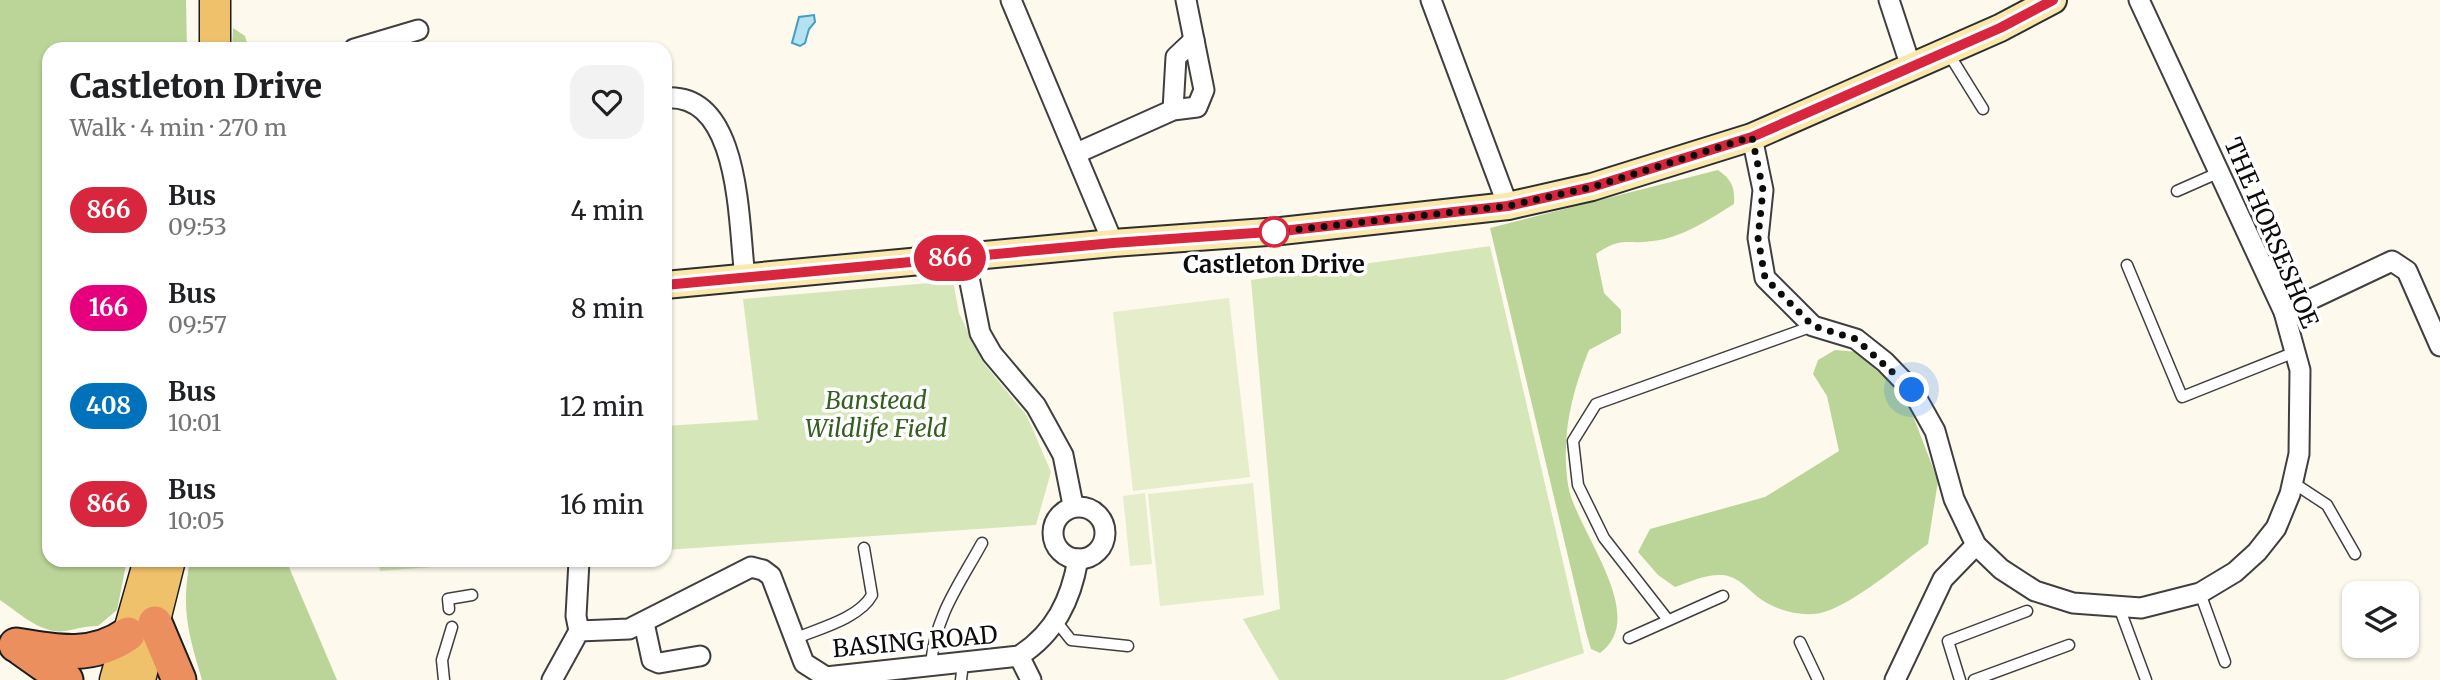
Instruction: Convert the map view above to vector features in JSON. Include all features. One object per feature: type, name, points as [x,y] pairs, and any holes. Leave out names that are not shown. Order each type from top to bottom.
[{"type":"highway","points":[[8,639],[72,653],[113,645],[142,629],[179,680]]},
{"type":"highway","points":[[8,639],[66,680]]},
{"type":"main road","points":[[215,0],[215,42]]},
{"type":"main road","points":[[672,284],[1113,243],[1282,231],[1508,206],[1592,187],[1752,137],[1947,51],[2053,0]]},
{"type":"main road","points":[[140,680],[148,567]]},
{"type":"main road","points":[[115,680],[142,629],[167,567]]},
{"type":"street","points":[[1012,0],[1113,243]]},
{"type":"street","points":[[1077,153],[1173,110],[1197,107],[1202,100],[1204,90],[1186,0]]},
{"type":"street","points":[[1431,0],[1508,206]]},
{"type":"street","points":[[1889,0],[1911,67]]},
{"type":"street","name":"THE HORSESHOE","points":[[1752,137],[1763,190],[1758,238],[1765,278],[1813,326],[1856,339],[1912,390],[1935,431],[1954,499],[1976,545],[2001,569],[2035,591],[2073,603],[2141,608],[2200,593],[2235,572],[2257,552],[2276,528],[2299,454],[2300,370],[2284,312],[2139,0]]},
{"type":"street","points":[[378,42],[418,30]]},
{"type":"street","points":[[1173,110],[1176,57],[1194,40]]},
{"type":"street","points":[[672,97],[695,103],[711,117],[723,134],[731,164],[745,277]]},
{"type":"street","points":[[965,257],[980,332],[992,354],[1036,406],[1063,455],[1073,505]]},
{"type":"street","points":[[2284,312],[2392,261],[2407,271],[2440,346]]},
{"type":"street","points":[[1073,505],[1095,511],[1104,525],[1105,534],[1104,542],[1093,555],[1077,559],[1060,552],[1053,536],[1056,519],[1073,505]]},
{"type":"street","points":[[1895,680],[1943,579],[1976,545]]},
{"type":"street","name":"BASING ROAD","points":[[644,623],[751,567],[763,570],[771,576],[804,663],[826,677],[868,676],[931,665],[962,671],[1019,656],[1035,646],[1056,621],[1073,586],[1077,559]]},
{"type":"street","points":[[552,680],[579,631],[576,616],[579,567]]},
{"type":"street","points":[[579,631],[611,632],[644,623],[652,660],[659,663],[701,656]]},
{"type":"street","points":[[1019,656],[1031,680]]},
{"type":"lane","points":[[1947,51],[1983,109]]},
{"type":"lane","points":[[2177,191],[2220,172]]},
{"type":"lane","points":[[2127,265],[2182,397],[2295,352]]},
{"type":"lane","points":[[1668,620],[1604,538],[1578,485],[1573,441],[1596,404],[1813,326]]},
{"type":"lane","points":[[2292,482],[2327,505],[2355,554]]},
{"type":"lane","points":[[931,665],[933,636],[938,622],[982,542]]},
{"type":"lane","points":[[794,639],[845,617],[868,602],[872,595],[864,548]]},
{"type":"lane","points":[[2200,593],[2225,662]]},
{"type":"lane","points":[[449,609],[448,598],[472,595]]},
{"type":"lane","points":[[1629,638],[1723,596]]},
{"type":"lane","points":[[2119,607],[2146,680]]},
{"type":"lane","points":[[1960,680],[1948,641],[2027,611]]},
{"type":"lane","points":[[1056,621],[1071,640],[1128,646]]},
{"type":"lane","points":[[444,680],[442,660],[452,627]]},
{"type":"lane","points":[[1800,642],[1818,680]]},
{"type":"lane","points":[[1973,680],[2069,645]]},
{"type":"green space","points":[[0,0],[186,0],[187,42],[42,42],[42,567],[126,567],[117,610],[98,626],[65,631],[48,630],[0,600]]},
{"type":"green space","points":[[233,28],[245,36],[247,42],[232,42]]},
{"type":"green space","points":[[1718,170],[1732,184],[1734,204],[1675,236],[1653,241],[1619,243],[1596,254],[1604,293],[1621,310],[1621,333],[1589,350],[1569,416],[1566,467],[1573,503],[1614,595],[1618,617],[1614,637],[1600,653],[1591,649],[1586,632],[1490,228]]},
{"type":"green space","points":[[1490,246],[1584,653],[1504,680],[1279,680],[1243,619],[1280,609],[1251,280]]},
{"type":"green space","name":"Banstead Wildlife Field","points":[[953,281],[959,313],[982,361],[1027,416],[1051,472],[1036,525],[672,550],[672,426],[758,420],[743,299]]},
{"type":"green space","points":[[1229,298],[1250,477],[1133,491],[1113,312]]},
{"type":"green space","points":[[1835,350],[1858,352],[1907,400],[1938,481],[1928,544],[1850,600],[1817,614],[1801,614],[1776,607],[1728,576],[1710,576],[1675,587],[1658,575],[1638,552],[1650,529],[1765,497],[1839,451],[1827,396],[1813,374],[1818,360]]},
{"type":"green space","points":[[1253,483],[1264,595],[1160,606],[1148,494]]},
{"type":"green space","points":[[1145,493],[1152,564],[1130,566],[1123,496]]},
{"type":"green space","points":[[189,567],[289,567],[337,680],[202,680],[187,621]]},
{"type":"green space","points":[[379,567],[432,567],[380,571]]},
{"type":"water","points":[[814,15],[815,22],[809,29],[805,43],[800,46],[792,43],[799,17]]},
{"type":"bus line","name":"866","points":[[672,284],[1113,243],[1282,231],[1508,206],[1592,187],[1752,137],[2000,28],[2053,0]]},
{"type":"place","name":"Castleton Drive","points":[[1274,232]]},
{"type":"route","points":[[1274,232],[1508,206],[1592,187],[1752,137],[1763,190],[1758,238],[1765,278],[1813,326],[1856,339],[1885,362],[1912,390]]}]
